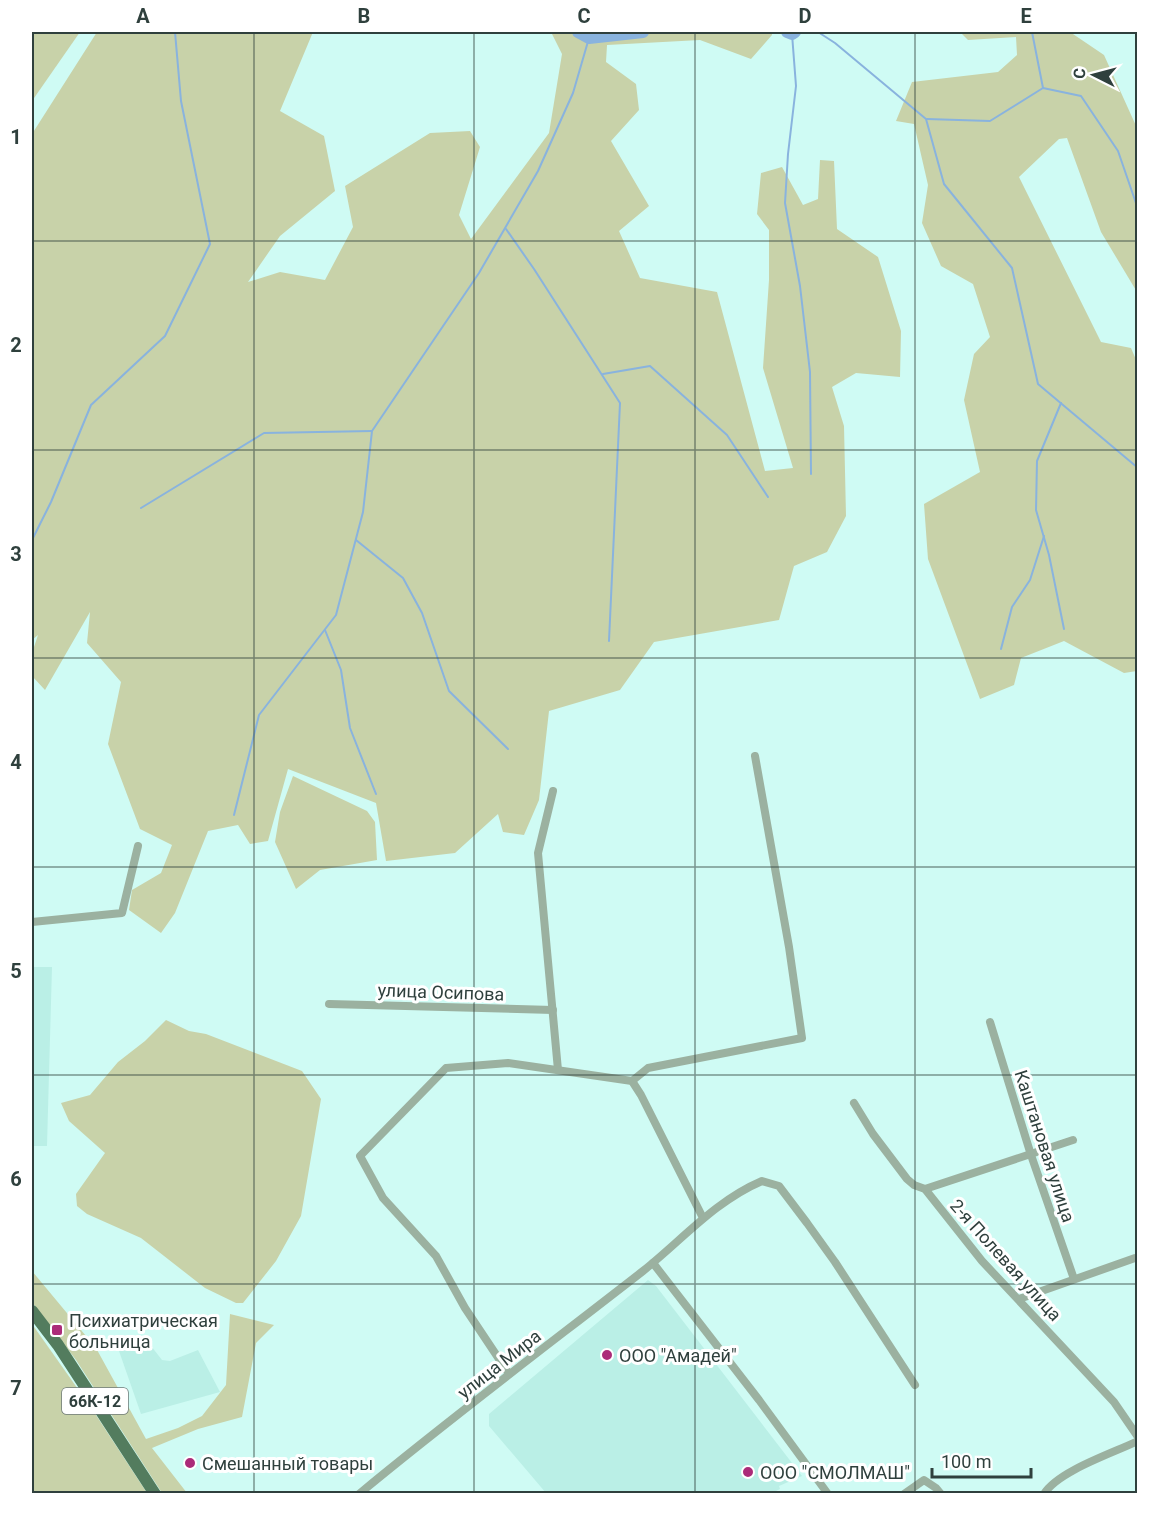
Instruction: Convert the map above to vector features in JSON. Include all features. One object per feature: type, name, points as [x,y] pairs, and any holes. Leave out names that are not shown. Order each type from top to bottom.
[{"type":"main road","name":"66К-12","points":[[32,1311],[58,1345],[155,1494]]},
{"type":"street","points":[[509,1374],[465,1308],[436,1256],[383,1198],[360,1156],[446,1068],[508,1063],[632,1081],[648,1068],[802,1038],[789,947],[755,756]]},
{"type":"street","points":[[553,791],[538,853],[558,1070]]},
{"type":"street","points":[[32,922],[122,913],[138,846]]},
{"type":"street","name":"улица Осипова","points":[[329,1004],[553,1010]]},
{"type":"street","name":"Каштановая улица","points":[[990,1022],[1030,1155],[1074,1279]]},
{"type":"street","points":[[632,1081],[703,1218]]},
{"type":"street","name":"2-я Полевая улица","points":[[854,1104],[907,1179],[925,1190],[982,1261],[1114,1402],[1137,1439]]},
{"type":"street","points":[[925,1190],[1073,1140]]},
{"type":"street","points":[[828,1494],[653,1263],[703,1218],[740,1191],[762,1180],[779,1186],[836,1262],[915,1385]]},
{"type":"street","points":[[1019,1299],[1135,1258]]},
{"type":"street","name":"улица Мира","points":[[363,1492],[509,1374],[653,1263]]},
{"type":"street","points":[[1044,1494],[1049,1486],[1066,1474],[1137,1439]]},
{"type":"street","points":[[904,1494],[924,1480],[941,1494]]},
{"type":"shaded area","points":[[32,32],[80,32],[32,101]]},
{"type":"shaded area","points":[[97,32],[313,32],[280,111],[324,136],[335,191],[280,236],[248,282],[280,272],[325,280],[353,227],[345,186],[430,133],[470,131],[480,147],[459,215],[471,239],[549,133],[562,54],[551,32],[772,32],[772,35],[751,59],[700,40],[607,45],[606,62],[636,84],[639,110],[611,141],[649,206],[619,231],[640,278],[717,292],[765,471],[793,468],[763,368],[769,280],[769,230],[757,214],[761,173],[782,167],[803,205],[818,199],[820,160],[834,161],[837,229],[878,257],[901,331],[900,377],[856,373],[832,387],[844,426],[846,516],[827,552],[794,566],[779,620],[654,642],[620,690],[549,711],[539,800],[524,835],[503,832],[498,814],[455,853],[386,861],[376,803],[288,769],[268,841],[250,844],[238,825],[208,831],[175,913],[161,933],[129,910],[132,890],[161,873],[172,845],[140,829],[108,744],[121,682],[87,643],[90,612],[45,690],[32,676],[32,653],[38,635],[32,640],[32,134]]},
{"type":"shaded area","points":[[960,32],[1070,32],[1104,55],[1137,128],[1137,292],[1101,232],[1067,138],[1059,139],[1019,177],[1101,342],[1131,348],[1137,362],[1137,671],[1124,673],[1064,641],[1021,658],[1014,685],[980,699],[928,559],[924,504],[980,472],[964,400],[974,354],[990,337],[973,284],[941,266],[922,223],[928,185],[914,124],[896,121],[912,82],[998,72],[1017,55],[1016,37],[968,40]]},
{"type":"shaded area","points":[[293,776],[367,811],[375,822],[377,860],[320,870],[296,889],[275,842],[280,812]]},
{"type":"shaded area","points":[[32,967],[52,967],[47,1146],[32,1146]]},
{"type":"shaded area","points":[[166,1020],[189,1031],[206,1034],[302,1071],[321,1099],[301,1216],[276,1261],[243,1303],[236,1303],[205,1288],[141,1238],[87,1214],[77,1206],[76,1194],[105,1153],[69,1121],[61,1103],[90,1095],[118,1062],[145,1041]]},
{"type":"shaded area","points":[[32,1271],[96,1348],[146,1439],[178,1428],[202,1416],[226,1385],[230,1314],[274,1325],[256,1343],[242,1417],[198,1429],[152,1448],[187,1493],[162,1493],[76,1360],[32,1302]]},
{"type":"shaded area","points":[[648,1280],[656,1286],[802,1476],[779,1486],[780,1489],[772,1493],[546,1493],[489,1426],[489,1414]]},
{"type":"shaded area","points":[[32,1324],[92,1409],[147,1493],[32,1493]]},
{"type":"shaded area","points":[[144,1337],[162,1360],[170,1361],[198,1350],[220,1392],[141,1414],[119,1351]]},
{"type":"waterway","points":[[32,540],[51,502],[91,405],[165,336],[210,244],[181,101],[175,32]]},
{"type":"waterway","points":[[578,32],[589,38],[643,32]]},
{"type":"waterway","points":[[787,32],[792,34],[795,32]]},
{"type":"waterway","points":[[818,32],[835,43],[926,119],[944,184],[1012,268],[1038,384],[1138,468]]},
{"type":"waterway","points":[[1032,32],[1043,88]]},
{"type":"waterway","points":[[792,34],[796,86],[785,203],[800,286],[810,372],[811,474]]},
{"type":"waterway","points":[[234,815],[259,715],[336,615],[363,512],[372,431],[479,273],[538,171],[573,93],[589,38]]},
{"type":"waterway","points":[[927,119],[990,121],[1043,88],[1081,96],[1118,151],[1138,209]]},
{"type":"waterway","points":[[506,229],[620,403],[609,641]]},
{"type":"waterway","points":[[603,374],[650,366],[727,435],[768,497]]},
{"type":"waterway","points":[[1061,403],[1037,461],[1036,510],[1049,555],[1064,629]]},
{"type":"waterway","points":[[141,508],[264,433],[372,431]]},
{"type":"waterway","points":[[1001,649],[1012,607],[1030,580],[1044,536]]},
{"type":"waterway","points":[[356,540],[403,578],[422,613],[449,691],[508,749]]},
{"type":"waterway","points":[[325,630],[341,670],[350,728],[376,794]]},
{"type":"place","name":"Психиатрическая больница","points":[[57,1330]]},
{"type":"place","name":"ООО \"Амадей\"","points":[[607,1355]]},
{"type":"place","name":"Смешанный товары","points":[[190,1463]]},
{"type":"place","name":"ООО \"СМОЛМАШ\"","points":[[748,1472]]}]
